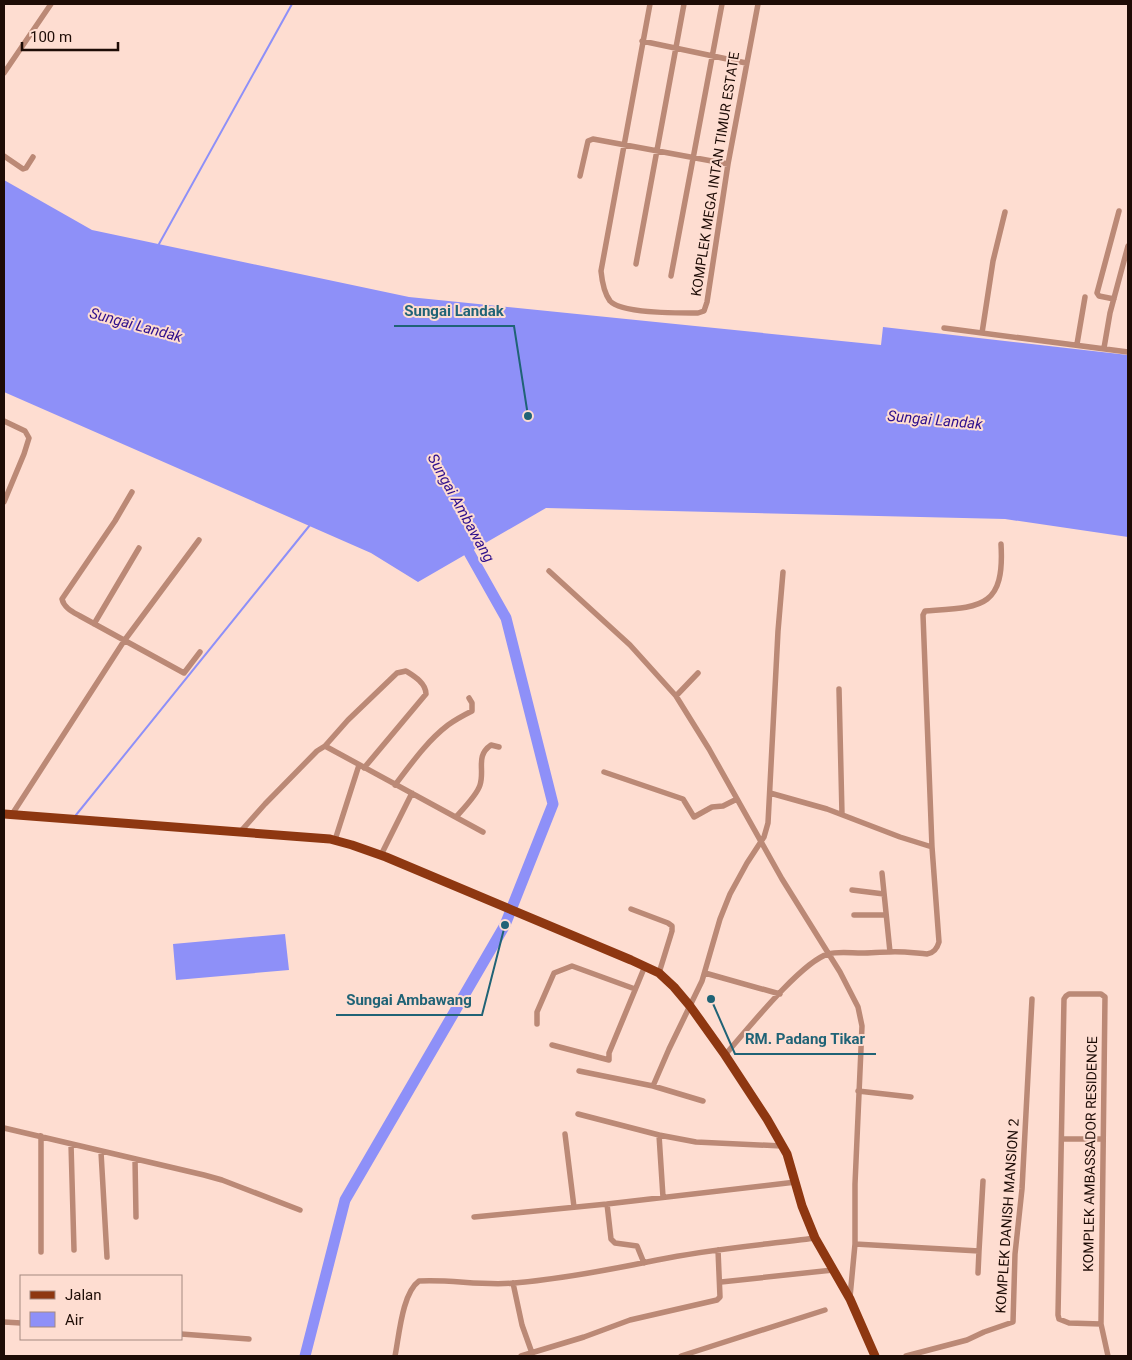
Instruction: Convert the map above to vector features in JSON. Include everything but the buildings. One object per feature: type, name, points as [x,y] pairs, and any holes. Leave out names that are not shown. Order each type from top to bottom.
[{"type":"main road","points":[[7,815],[335,840],[381,855],[462,888],[659,973],[690,1006],[725,1054],[782,1146],[790,1161],[802,1206],[815,1238],[850,1299],[875,1356]]},
{"type":"street","points":[[4,73],[51,4]]},
{"type":"street","points":[[623,144],[650,4]]},
{"type":"street","points":[[636,264],[684,4]]},
{"type":"street","points":[[671,276],[722,4]]},
{"type":"street","name":"KOMPLEK MEGA INTAN TIMUR ESTATE","points":[[623,144],[601,271],[604,289],[609,300],[615,305],[654,313],[698,313],[704,311],[708,302],[728,164],[758,4]]},
{"type":"street","points":[[642,41],[746,63]]},
{"type":"street","points":[[580,176],[590,139],[728,164]]},
{"type":"street","points":[[4,156],[24,169],[33,157]]},
{"type":"street","points":[[1114,299],[1100,296],[1097,293],[1119,211]]},
{"type":"street","points":[[982,334],[992,261],[1005,212]]},
{"type":"street","points":[[1104,348],[1128,246]]},
{"type":"street","points":[[1077,344],[1085,297]]},
{"type":"street","points":[[944,328],[1128,352]]},
{"type":"street","points":[[4,421],[25,431],[29,438],[4,502]]},
{"type":"street","points":[[132,492],[62,600],[70,610],[184,673],[200,652]]},
{"type":"street","points":[[7,815],[124,641],[199,540]]},
{"type":"street","points":[[725,1054],[810,963],[829,953],[890,952],[927,954],[931,953],[938,946],[932,847],[923,615],[925,611],[959,609],[987,601],[994,593],[1000,580],[1001,544]]},
{"type":"street","points":[[94,624],[139,548]]},
{"type":"street","points":[[549,571],[630,645],[676,696],[761,842],[829,953],[850,991],[861,1016],[855,1184],[855,1244],[850,1299]]},
{"type":"street","points":[[653,1086],[669,1049],[699,990],[720,919],[730,894],[767,830],[778,631],[784,572]]},
{"type":"street","points":[[241,832],[265,804],[317,751],[325,746],[348,720],[397,673],[406,671],[425,687],[426,694],[362,766],[335,840]]},
{"type":"street","points":[[676,696],[698,673]]},
{"type":"street","points":[[839,689],[842,814]]},
{"type":"street","points":[[395,785],[436,736],[447,726],[472,711],[472,703],[469,698]]},
{"type":"street","points":[[456,817],[480,786],[481,764],[484,753],[491,745],[499,746]]},
{"type":"street","points":[[325,746],[483,832]]},
{"type":"street","points":[[604,772],[683,799],[694,817],[712,807],[723,806],[737,799]]},
{"type":"street","points":[[770,793],[810,803],[932,847]]},
{"type":"street","points":[[381,855],[412,794]]},
{"type":"street","points":[[882,873],[890,952]]},
{"type":"street","points":[[852,890],[884,894]]},
{"type":"street","points":[[632,909],[672,926],[659,973]]},
{"type":"street","points":[[854,915],[886,915]]},
{"type":"street","points":[[537,1024],[537,1012],[554,972],[572,966],[635,989]]},
{"type":"street","points":[[552,1045],[610,1060],[609,1053],[645,966]]},
{"type":"street","points":[[705,973],[780,994]]},
{"type":"street","name":"KOMPLEK AMBASSADOR RESIDENCE","points":[[1062,1139],[1064,999],[1069,994],[1101,994],[1105,997],[1101,1324],[1108,1356]]},
{"type":"street","name":"KOMPLEK DANISH MANSION 2","points":[[906,1356],[967,1340],[1013,1322],[1015,1254],[1022,1189],[1032,999]]},
{"type":"street","points":[[579,1071],[653,1086],[703,1101]]},
{"type":"street","points":[[858,1091],[911,1097]]},
{"type":"street","points":[[578,1114],[659,1136],[696,1142],[782,1146]]},
{"type":"street","points":[[4,1128],[222,1180],[300,1210]]},
{"type":"street","points":[[565,1134],[574,1207]]},
{"type":"street","points":[[41,1136],[42,1252]]},
{"type":"street","points":[[659,1136],[663,1197]]},
{"type":"street","points":[[1101,1324],[1069,1323],[1059,1320],[1058,1315],[1062,1139],[1103,1139]]},
{"type":"street","points":[[71,1144],[74,1250]]},
{"type":"street","points":[[102,1152],[106,1256]]},
{"type":"street","points":[[135,1159],[136,1217]]},
{"type":"street","points":[[474,1217],[796,1182]]},
{"type":"street","points":[[978,1273],[983,1182]]},
{"type":"street","points":[[607,1204],[611,1240],[614,1243],[637,1246],[644,1263]]},
{"type":"street","points":[[395,1356],[405,1305],[412,1290],[419,1281],[513,1283],[585,1274],[718,1250],[815,1238]]},
{"type":"street","points":[[855,1244],[979,1251]]},
{"type":"street","points":[[521,1356],[630,1320],[717,1300],[720,1297],[718,1250]]},
{"type":"street","points":[[720,1282],[834,1270]]},
{"type":"street","points":[[513,1283],[530,1354]]},
{"type":"street","points":[[682,1356],[825,1310]]},
{"type":"street","points":[[4,1322],[20,1323]]},
{"type":"street","points":[[182,1334],[249,1339]]},
{"type":"water","points":[[4,180],[92,230],[409,297],[881,345],[883,327],[1128,355],[1128,537],[1005,519],[546,508],[418,582],[371,553],[4,392]]},
{"type":"water","points":[[285,934],[289,970],[176,980],[173,944]]},
{"type":"waterway","points":[[159,244],[292,4]]},
{"type":"waterway","points":[[76,815],[310,525]]},
{"type":"waterway","name":"Sungai Ambawang","points":[[305,1356],[345,1200],[505,925],[553,804],[506,618],[462,540]]},
{"type":"place","name":"Sungai Landak","points":[[528,416]]},
{"type":"place","name":"Sungai Ambawang","points":[[505,925]]},
{"type":"place","name":"RM. Padang Tikar","points":[[711,999]]}]
